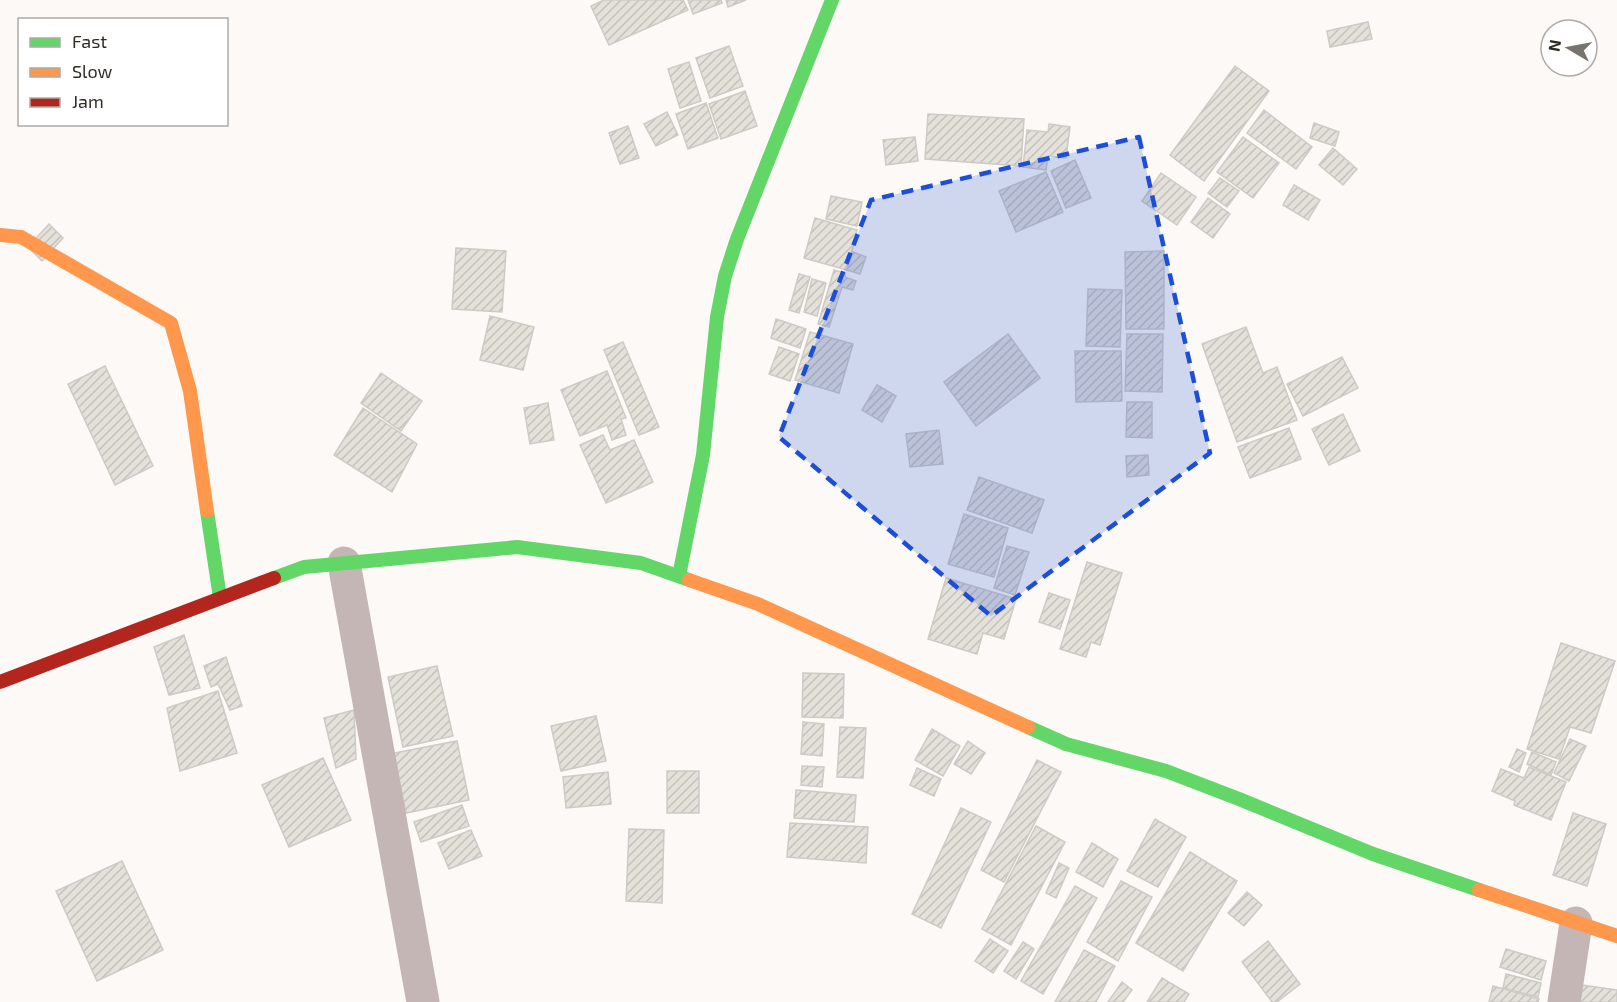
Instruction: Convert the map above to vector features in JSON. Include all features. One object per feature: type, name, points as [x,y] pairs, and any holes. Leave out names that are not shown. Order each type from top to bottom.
[{"type":"street","points":[[679,576],[703,455],[717,317],[725,276],[737,239],[832,0]]},
{"type":"street","points":[[0,235],[21,237],[171,323],[190,391],[220,598]]},
{"type":"street","points":[[0,682],[304,567],[517,547],[641,563],[758,604],[1066,744],[1166,771],[1372,854],[1617,936]]},
{"type":"street","points":[[344,563],[423,1002]]},
{"type":"street","points":[[1564,1002],[1576,923]]},
{"type":"highlighted area","points":[[1139,137],[1210,453],[991,616],[779,437],[871,200]]},
{"type":"building","points":[[604,0],[683,0],[688,10],[609,45],[591,6]]},
{"type":"building","points":[[688,0],[721,0],[722,3],[693,14]]},
{"type":"building","points":[[726,0],[746,0],[728,7]]},
{"type":"building","points":[[1368,22],[1372,39],[1330,47],[1327,31]]},
{"type":"building","points":[[729,46],[743,86],[710,98],[696,58]]},
{"type":"building","points":[[689,62],[701,101],[680,108],[668,69]]},
{"type":"building","points":[[1235,66],[1269,91],[1204,181],[1170,155]]},
{"type":"building","points":[[745,91],[757,126],[721,139],[709,104]]},
{"type":"building","points":[[706,103],[718,138],[688,149],[676,114]]},
{"type":"building","points":[[1264,110],[1312,147],[1296,169],[1247,133]]},
{"type":"building","points":[[667,112],[678,135],[656,146],[644,124]]},
{"type":"building","points":[[928,114],[1024,119],[1021,166],[925,159]]},
{"type":"building","points":[[1314,123],[1339,132],[1335,146],[1310,138]]},
{"type":"building","points":[[1049,124],[1070,127],[1066,158],[1048,156],[1046,170],[1023,167],[1027,130],[1048,132]]},
{"type":"building","points":[[628,126],[639,158],[620,164],[609,133]]},
{"type":"building","points":[[915,137],[918,161],[886,165],[883,140]]},
{"type":"building","points":[[1243,137],[1279,163],[1253,198],[1217,172]]},
{"type":"building","points":[[1333,148],[1357,169],[1343,185],[1319,165]]},
{"type":"building","points":[[1075,160],[1091,198],[1066,208],[1051,171]]},
{"type":"building","points":[[1046,172],[1063,212],[1016,232],[999,191]]},
{"type":"building","points":[[1161,173],[1196,197],[1177,225],[1142,201]]},
{"type":"building","points":[[1220,178],[1239,191],[1227,207],[1208,193]]},
{"type":"building","points":[[1294,185],[1320,200],[1308,220],[1283,205]]},
{"type":"building","points":[[831,196],[862,202],[857,226],[826,219]]},
{"type":"building","points":[[1208,198],[1230,214],[1213,238],[1191,222]]},
{"type":"building","points":[[815,218],[857,230],[847,270],[804,258]]},
{"type":"building","points":[[49,224],[63,238],[42,261],[28,247]]},
{"type":"building","points":[[456,248],[506,251],[502,312],[452,309]]},
{"type":"building","points":[[1164,251],[1164,329],[1126,329],[1125,252]]},
{"type":"building","points":[[853,252],[866,257],[860,274],[847,270]]},
{"type":"building","points":[[834,270],[845,273],[845,277],[856,281],[853,290],[842,287],[829,327],[818,324]]},
{"type":"building","points":[[799,274],[810,277],[799,313],[789,310]]},
{"type":"building","points":[[812,279],[826,283],[817,316],[804,312]]},
{"type":"building","points":[[1088,289],[1122,290],[1120,347],[1086,346]]},
{"type":"building","points":[[490,316],[534,327],[523,370],[480,360]]},
{"type":"building","points":[[776,319],[806,329],[800,348],[771,338]]},
{"type":"building","points":[[1246,327],[1263,373],[1277,367],[1297,420],[1237,442],[1202,344]]},
{"type":"building","points":[[810,332],[853,344],[839,393],[795,380]]},
{"type":"building","points":[[1008,334],[1040,378],[976,426],[944,382]]},
{"type":"building","points":[[1127,334],[1163,334],[1162,392],[1125,391]]},
{"type":"building","points":[[623,342],[659,427],[639,435],[604,350]]},
{"type":"building","points":[[779,347],[799,354],[790,381],[769,374]]},
{"type":"building","points":[[1075,351],[1121,351],[1122,401],[1076,402]]},
{"type":"building","points":[[1342,357],[1358,388],[1303,416],[1287,384]]},
{"type":"building","points":[[105,366],[153,466],[115,485],[68,384]]},
{"type":"building","points":[[607,371],[626,418],[621,419],[626,435],[612,440],[607,425],[580,436],[561,390]]},
{"type":"building","points":[[381,373],[422,401],[401,431],[361,403]]},
{"type":"building","points":[[877,385],[896,396],[882,422],[862,410]]},
{"type":"building","points":[[1127,402],[1152,402],[1152,438],[1126,437]]},
{"type":"building","points":[[548,403],[554,440],[530,444],[524,408]]},
{"type":"building","points":[[363,408],[417,444],[392,492],[334,455]]},
{"type":"building","points":[[1343,414],[1360,451],[1329,465],[1312,429]]},
{"type":"building","points":[[1289,428],[1301,459],[1250,478],[1238,447]]},
{"type":"building","points":[[939,430],[943,464],[910,467],[906,434]]},
{"type":"building","points":[[603,435],[610,450],[634,440],[653,482],[606,503],[580,445]]},
{"type":"building","points":[[1148,455],[1149,475],[1127,477],[1126,456]]},
{"type":"building","points":[[979,477],[1044,500],[1032,533],[967,510]]},
{"type":"building","points":[[964,514],[1008,528],[994,577],[948,564]]},
{"type":"building","points":[[1007,546],[1029,552],[1015,595],[994,588]]},
{"type":"building","points":[[1087,562],[1122,573],[1100,645],[1091,642],[1086,657],[1060,649]]},
{"type":"building","points":[[946,578],[1016,599],[1004,639],[983,633],[977,654],[928,639]]},
{"type":"building","points":[[1049,593],[1070,600],[1060,629],[1039,622]]},
{"type":"building","points":[[184,635],[200,688],[169,695],[154,647]]},
{"type":"building","points":[[1561,643],[1615,661],[1591,733],[1570,727],[1559,759],[1527,749]]},
{"type":"building","points":[[226,657],[242,706],[230,710],[218,684],[211,687],[204,666]]},
{"type":"building","points":[[437,666],[453,736],[403,747],[388,677]]},
{"type":"building","points":[[803,673],[844,674],[843,718],[802,717]]},
{"type":"building","points":[[218,691],[237,753],[180,771],[167,708]]},
{"type":"building","points":[[354,710],[356,759],[336,768],[324,718]]},
{"type":"building","points":[[596,716],[606,761],[561,771],[551,726]]},
{"type":"building","points":[[803,722],[824,724],[822,756],[801,754]]},
{"type":"building","points":[[840,727],[866,728],[863,778],[837,777]]},
{"type":"building","points":[[932,729],[960,746],[943,776],[915,760]]},
{"type":"building","points":[[1570,739],[1586,746],[1569,781],[1554,773]]},
{"type":"building","points":[[457,741],[469,800],[406,813],[394,753]]},
{"type":"building","points":[[968,741],[985,753],[971,774],[954,764]]},
{"type":"building","points":[[1517,749],[1526,753],[1519,772],[1509,767]]},
{"type":"building","points":[[1532,752],[1556,762],[1551,775],[1527,764]]},
{"type":"building","points":[[323,758],[351,820],[289,847],[262,785]]},
{"type":"building","points":[[1037,760],[1061,772],[1004,882],[981,870]]},
{"type":"building","points":[[802,766],[824,767],[822,787],[801,785]]},
{"type":"building","points":[[1529,767],[1566,782],[1551,820],[1514,805],[1515,801],[1492,791],[1501,769],[1524,778]]},
{"type":"building","points":[[917,768],[941,779],[934,796],[910,785]]},
{"type":"building","points":[[667,771],[699,771],[699,813],[667,813]]},
{"type":"building","points":[[608,772],[611,804],[566,808],[563,777]]},
{"type":"building","points":[[796,790],[856,795],[854,822],[794,818]]},
{"type":"building","points":[[462,805],[469,826],[421,842],[414,822]]},
{"type":"building","points":[[961,808],[991,822],[941,928],[912,914]]},
{"type":"building","points":[[1573,813],[1606,824],[1587,886],[1553,875]]},
{"type":"building","points":[[1155,819],[1186,837],[1158,887],[1127,871]]},
{"type":"building","points":[[790,823],[868,827],[866,863],[787,857]]},
{"type":"building","points":[[1036,826],[1065,842],[1011,945],[982,929]]},
{"type":"building","points":[[629,829],[664,830],[662,903],[626,901]]},
{"type":"building","points":[[471,830],[482,856],[449,869],[438,843]]},
{"type":"building","points":[[1092,843],[1118,859],[1103,887],[1076,872]]},
{"type":"building","points":[[1190,852],[1237,881],[1183,971],[1136,943]]},
{"type":"building","points":[[122,861],[163,950],[97,981],[56,891]]},
{"type":"building","points":[[1059,863],[1069,868],[1056,898],[1046,893]]},
{"type":"building","points":[[1121,881],[1152,897],[1118,961],[1087,942]]},
{"type":"building","points":[[1075,886],[1097,898],[1043,994],[1021,981]]},
{"type":"building","points":[[1247,892],[1262,905],[1244,926],[1228,913]]},
{"type":"building","points":[[990,939],[1008,951],[993,973],[975,961]]},
{"type":"building","points":[[1268,941],[1300,984],[1277,1002],[1272,1002],[1242,962]]},
{"type":"building","points":[[1023,942],[1034,949],[1016,979],[1004,971]]},
{"type":"building","points":[[1506,949],[1546,961],[1541,980],[1500,967]]},
{"type":"building","points":[[1084,950],[1115,966],[1096,1002],[1055,1002]]},
{"type":"building","points":[[1506,974],[1541,983],[1538,997],[1503,988]]},
{"type":"building","points":[[1162,978],[1189,994],[1184,1002],[1147,1002]]},
{"type":"building","points":[[1122,982],[1132,990],[1123,1002],[1108,1002]]},
{"type":"building","points":[[1582,985],[1617,990],[1617,1002],[1580,1002]]},
{"type":"building","points":[[1493,986],[1539,999],[1538,1002],[1489,1002]]},
{"type":"traffic: fast","points":[[679,576],[703,455],[717,317],[725,276],[737,239],[832,0]]},
{"type":"traffic: fast","points":[[207,511],[220,598]]},
{"type":"traffic: fast","points":[[274,578],[304,567],[517,547],[641,563],[689,580]]},
{"type":"traffic: fast","points":[[1028,727],[1066,744],[1166,771],[1373,854],[1479,890]]},
{"type":"traffic: slow","points":[[0,235],[21,237],[171,323],[190,391],[207,511]]},
{"type":"traffic: slow","points":[[689,580],[758,604],[1028,727]]},
{"type":"traffic: slow","points":[[1479,890],[1617,936]]},
{"type":"traffic: jam","points":[[0,682],[274,578]]}]
